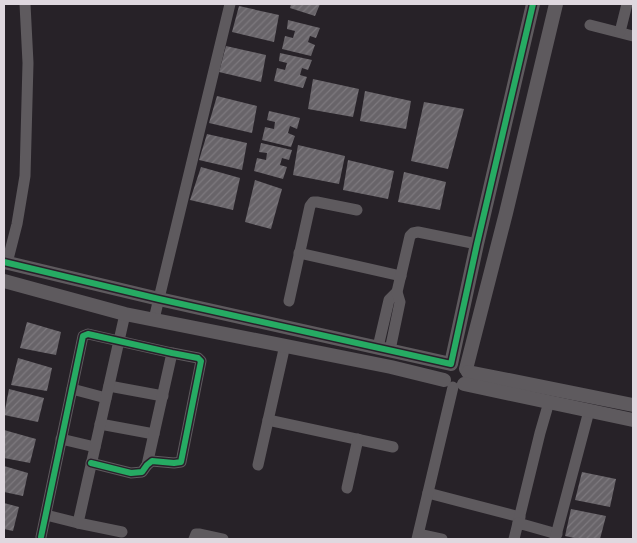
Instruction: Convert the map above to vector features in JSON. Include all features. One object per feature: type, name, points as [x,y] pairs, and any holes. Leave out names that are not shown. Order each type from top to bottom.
[{"type":"street","points":[[25,4],[28,64],[25,176],[17,224],[5,262],[158,299],[451,364]]},
{"type":"street","points":[[154,318],[230,4]]},
{"type":"street","points":[[533,4],[451,364],[444,372],[459,378],[549,402],[633,420]]},
{"type":"street","points":[[442,539],[418,536],[459,378],[508,203],[556,4]]},
{"type":"street","points":[[620,32],[627,4]]},
{"type":"street","points":[[590,25],[633,36]]},
{"type":"street","points":[[289,300],[310,206],[313,202],[357,210]]},
{"type":"street","points":[[384,349],[389,300],[398,292],[410,236],[418,232],[477,244]]},
{"type":"street","points":[[300,253],[401,276]]},
{"type":"street","points":[[4,282],[125,314],[154,318],[391,367],[633,405]]},
{"type":"street","points":[[78,523],[125,314]]},
{"type":"street","points":[[41,537],[83,336],[88,334],[198,358],[201,361],[181,462],[152,461],[142,472],[131,474],[91,463]]},
{"type":"street","points":[[258,465],[285,345]]},
{"type":"street","points":[[147,465],[172,353]]},
{"type":"street","points":[[109,386],[162,396]]},
{"type":"street","points":[[72,389],[106,398]]},
{"type":"street","points":[[514,539],[549,402]]},
{"type":"street","points":[[428,493],[519,520],[556,536],[589,411]]},
{"type":"street","points":[[268,420],[393,447]]},
{"type":"street","points":[[100,424],[154,434]]},
{"type":"street","points":[[61,439],[95,447]]},
{"type":"street","points":[[347,488],[358,440]]},
{"type":"street","points":[[46,515],[122,532]]},
{"type":"street","points":[[194,539],[196,534],[223,539]]},
{"type":"building","points":[[291,4],[320,4],[315,16],[290,8]]},
{"type":"building","points":[[239,6],[279,15],[274,42],[232,32]]},
{"type":"building","points":[[288,20],[320,28],[316,38],[310,36],[308,42],[315,45],[311,56],[282,49],[285,36],[293,38],[295,31],[287,29]]},
{"type":"building","points":[[226,46],[266,55],[261,82],[219,72]]},
{"type":"building","points":[[280,53],[312,60],[308,70],[302,68],[300,75],[307,77],[303,88],[274,81],[277,68],[285,70],[287,63],[279,61]]},
{"type":"building","points":[[313,79],[359,89],[353,117],[308,109]]},
{"type":"building","points":[[365,91],[411,101],[406,129],[360,121]]},
{"type":"building","points":[[217,96],[257,106],[252,133],[209,123]]},
{"type":"building","points":[[424,102],[464,109],[448,169],[411,161]]},
{"type":"building","points":[[269,111],[300,118],[297,129],[290,126],[288,133],[295,136],[291,147],[262,140],[265,127],[274,129],[275,122],[267,120]]},
{"type":"building","points":[[207,134],[247,143],[242,170],[199,160]]},
{"type":"building","points":[[261,143],[292,150],[289,160],[282,158],[280,165],[287,167],[283,179],[254,171],[257,158],[266,160],[267,153],[259,152]]},
{"type":"building","points":[[298,145],[345,156],[339,184],[293,175]]},
{"type":"building","points":[[348,160],[394,171],[388,199],[343,190]]},
{"type":"building","points":[[201,167],[240,178],[233,210],[190,200]]},
{"type":"building","points":[[404,172],[446,182],[440,210],[398,202]]},
{"type":"building","points":[[255,180],[282,189],[271,229],[245,222]]},
{"type":"building","points":[[27,322],[61,332],[56,355],[20,348]]},
{"type":"building","points":[[18,358],[52,368],[47,391],[11,385]]},
{"type":"building","points":[[9,389],[44,398],[38,422],[4,415]]},
{"type":"building","points":[[4,430],[36,439],[30,463],[4,458]]},
{"type":"building","points":[[4,466],[28,473],[23,496],[4,492]]},
{"type":"building","points":[[582,472],[616,479],[610,507],[575,500]]},
{"type":"building","points":[[4,503],[19,507],[13,531],[4,529]]},
{"type":"building","points":[[571,509],[606,516],[600,539],[579,539],[565,536]]},
{"type":"cycle path","points":[[4,262],[159,299],[451,364],[533,4]]},
{"type":"cycle path","points":[[41,537],[83,336],[88,334],[198,358],[201,361],[181,462],[152,461],[142,472],[131,473],[91,463]]}]
